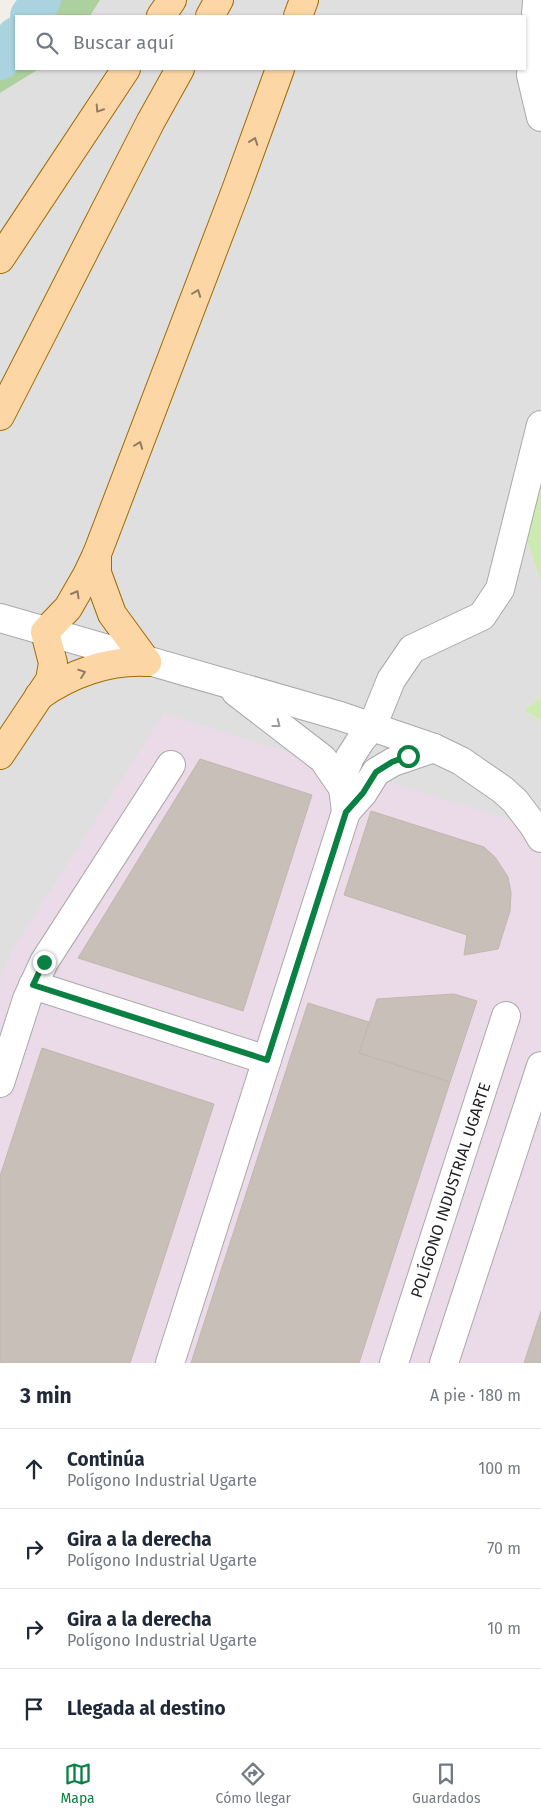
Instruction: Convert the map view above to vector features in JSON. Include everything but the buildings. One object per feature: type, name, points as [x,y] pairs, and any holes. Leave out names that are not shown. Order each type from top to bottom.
[{"type":"main road","points":[[162,15],[172,0]]},
{"type":"main road","points":[[211,15],[219,0]]},
{"type":"main road","points":[[298,15],[304,0]]},
{"type":"main road","points":[[0,259],[125,70]]},
{"type":"main road","points":[[0,416],[151,121],[179,70]]},
{"type":"main road","points":[[0,755],[50,680],[53,663],[45,632],[68,608],[97,554],[236,190],[280,70]]},
{"type":"main road","points":[[97,554],[97,573],[112,614],[147,662]]},
{"type":"main road","points":[[39,696],[55,684],[79,674],[126,661],[147,662]]},
{"type":"street","points":[[538,0],[536,2],[531,75],[541,117]]},
{"type":"street","points":[[170,1363],[267,1060],[344,800],[344,772],[350,757],[372,727],[391,680],[412,648],[482,616],[500,589],[541,425]]},
{"type":"street","points":[[0,618],[147,662],[340,716],[434,748],[461,761],[503,790],[515,801],[541,838]]},
{"type":"street","points":[[225,683],[323,759],[344,800]]},
{"type":"street","points":[[372,727],[377,754],[376,772]]},
{"type":"street","points":[[344,800],[363,793],[376,772],[392,762],[434,748]]},
{"type":"street","points":[[0,1083],[27,999],[44,962],[171,765]]},
{"type":"street","points":[[33,985],[267,1060]]},
{"type":"street","name":"POLÍGONO INDUSTRIAL UGARTE","points":[[394,1363],[506,1016]]},
{"type":"street","points":[[444,1363],[541,1066]]},
{"type":"shaded area","points":[[100,0],[541,0],[541,484],[523,530],[541,581],[541,697],[524,710],[541,721],[541,1363],[0,1363],[0,93],[37,70],[526,70],[526,15],[91,15]]},
{"type":"shaded area","points":[[164,714],[541,829],[541,1363],[0,1363],[0,981],[13,949]]},
{"type":"green space","points":[[31,0],[100,0],[91,15],[18,15]]},
{"type":"green space","points":[[15,18],[15,70],[37,70],[0,93],[0,36]]},
{"type":"green space","points":[[541,484],[541,581],[523,530]]},
{"type":"green space","points":[[541,697],[541,721],[524,710]]},
{"type":"waterway","points":[[31,15],[41,0]]},
{"type":"waterway","points":[[0,60],[15,38]]},
{"type":"route","points":[[44,962],[33,985],[267,1060],[346,812],[363,793],[376,772],[392,762],[408,756]]}]
